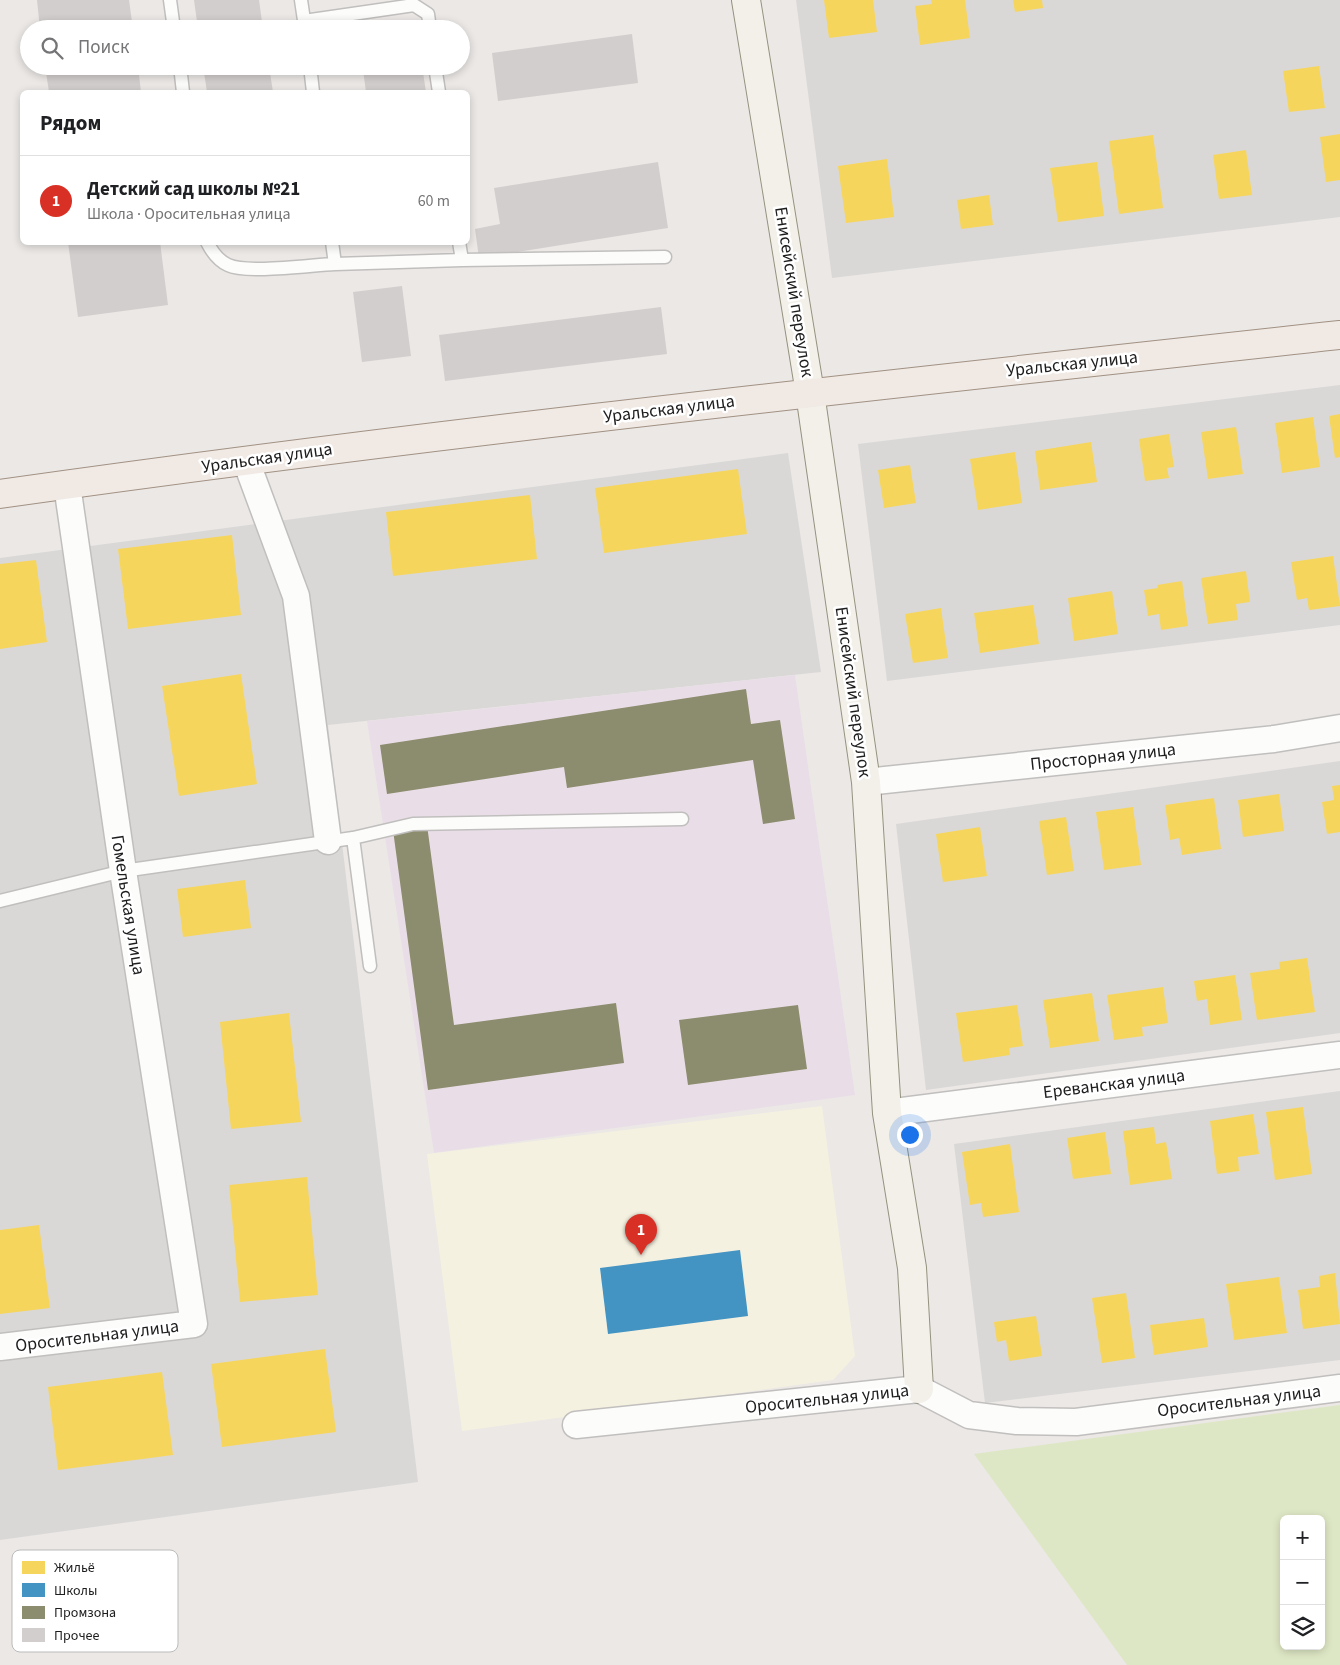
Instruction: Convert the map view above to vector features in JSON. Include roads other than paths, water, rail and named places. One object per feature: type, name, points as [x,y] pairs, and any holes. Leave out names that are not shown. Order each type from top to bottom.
[{"type":"main road","name":"Уральская улица","points":[[0,494],[246,461],[810,393],[1340,335]]},
{"type":"street","name":"Енисейский переулок","points":[[746,0],[810,393],[866,782],[887,1113],[912,1268],[919,1389]]},
{"type":"street","points":[[246,461],[296,596],[340,840]]},
{"type":"street","name":"Гомельская улица","points":[[67,485],[123,871],[194,1324]]},
{"type":"street","name":"Просторная улица","points":[[866,782],[1274,739],[1340,728]]},
{"type":"street","name":"Ереванская улица","points":[[887,1113],[1340,1055]]},
{"type":"street","name":"Оросительная улица","points":[[0,1347],[194,1324]]},
{"type":"street","name":"Оросительная улица","points":[[576,1425],[919,1389],[969,1415],[1017,1421],[1076,1422],[1340,1388]]},
{"type":"lane","points":[[170,0],[173,20]]},
{"type":"lane","points":[[301,0],[303,20]]},
{"type":"lane","points":[[332,20],[414,5],[428,14],[429,20]]},
{"type":"lane","points":[[181,75],[183,90]]},
{"type":"lane","points":[[311,75],[313,90]]},
{"type":"lane","points":[[437,75],[439,90]]},
{"type":"lane","points":[[208,245],[212,253],[228,266],[246,268],[462,260],[664,257]]},
{"type":"lane","points":[[332,245],[334,264]]},
{"type":"lane","points":[[460,245],[462,260]]},
{"type":"lane","points":[[0,901],[123,871],[340,840],[413,824],[682,819]]},
{"type":"lane","points":[[340,840],[370,966]]},
{"type":"place","name":"Детский сад школы №21","points":[[641,1255]]}]
